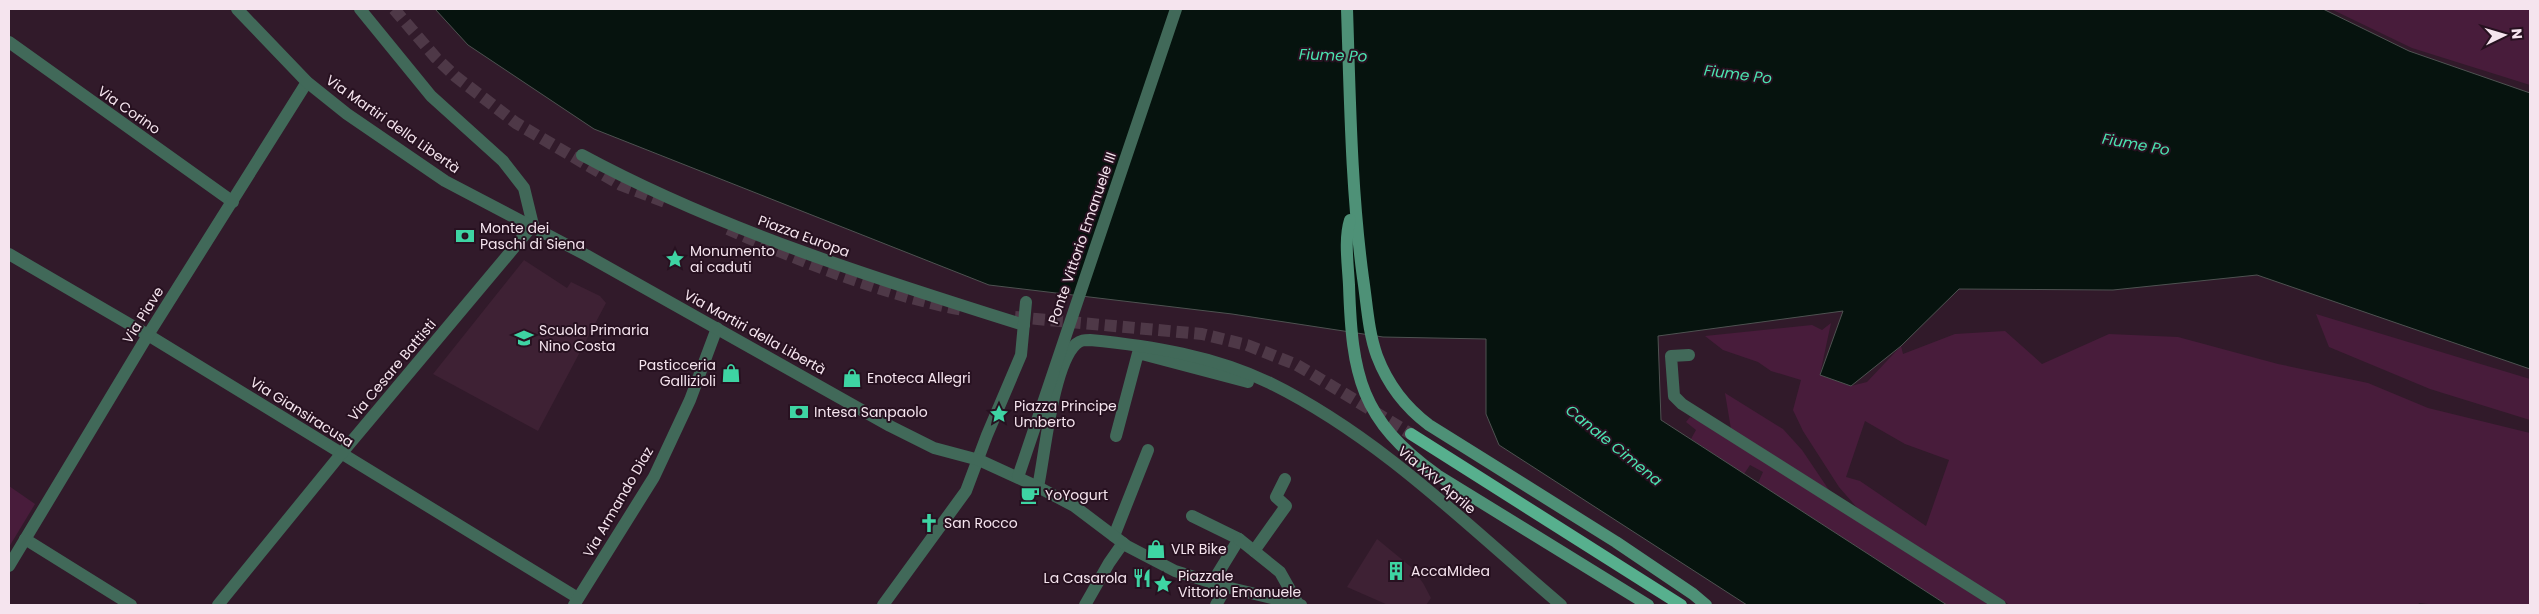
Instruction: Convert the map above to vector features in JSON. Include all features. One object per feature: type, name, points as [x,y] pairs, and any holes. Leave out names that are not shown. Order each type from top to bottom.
[{"type":"main road","points":[[1347,9],[1354,209],[1368,320],[1377,356],[1389,383],[1404,403],[1429,425],[1616,542],[1693,594],[1706,605]]},
{"type":"main road","points":[[1354,209],[1349,225],[1348,253],[1351,335],[1355,360],[1364,391],[1376,416],[1409,455],[1648,605]]},
{"type":"main road","points":[[1411,434],[1681,605]]},
{"type":"street","name":"Via Martiri della Libertà","points":[[237,9],[307,82],[347,114],[445,181],[533,225],[908,435],[934,448],[979,460],[1018,477],[1074,506],[1119,540],[1175,571],[1226,587],[1300,605]]},
{"type":"street","points":[[360,9],[430,96],[503,161],[524,188],[533,225]]},
{"type":"street","name":"Ponte Vittorio Emanuele III","points":[[1018,477],[1176,9]]},
{"type":"street","name":"Via Corino","points":[[9,42],[233,202]]},
{"type":"street","name":"Via Piave","points":[[9,566],[148,335],[307,82]]},
{"type":"street","name":"Piazza Europa","points":[[582,155],[621,176],[732,226],[899,286],[1024,325]]},
{"type":"street","name":"Via Cesare Battisti","points":[[218,605],[341,454],[533,225]]},
{"type":"street","name":"Via Giansiracusa","points":[[9,254],[148,335],[576,602]]},
{"type":"street","points":[[883,605],[966,491],[987,435],[1021,355],[1026,302]]},
{"type":"street","name":"Via Armando Diaz","points":[[576,602],[654,477],[690,400],[717,328]]},
{"type":"street","name":"Via XXV Aprile","points":[[1038,487],[1061,369],[1072,349],[1083,340],[1135,344],[1200,358],[1270,383],[1333,420],[1405,471],[1531,581],[1562,605]]},
{"type":"street","name":"Via XXV Aprile","points":[[1116,436],[1138,353],[1284,392]]},
{"type":"street","points":[[1689,355],[1671,356],[1674,396],[1682,404],[2000,605]]},
{"type":"street","points":[[1086,605],[1119,540],[1148,450]]},
{"type":"street","points":[[1254,551],[1286,506],[1276,497],[1285,479]]},
{"type":"street","points":[[1192,516],[1239,538],[1280,572],[1300,605]]},
{"type":"street","points":[[1212,583],[1239,538]]},
{"type":"street","points":[[25,539],[131,605]]},
{"type":"street","points":[[1216,605],[1226,587]]},
{"type":"shaded area","points":[[2331,9],[2530,9],[2530,85],[2412,48]]},
{"type":"shaded area","name":"Scuola Primaria Nino Costa","points":[[524,260],[567,288],[571,282],[600,296],[606,303],[538,431],[433,374]]},
{"type":"shaded area","points":[[2316,314],[2530,379],[2530,420],[2430,389],[2329,347]]},
{"type":"shaded area","points":[[1831,323],[1820,374],[1851,386],[1867,382],[1901,346],[1903,354],[1955,334],[2005,331],[2042,364],[2109,334],[2178,337],[2278,364],[2368,383],[2428,408],[2530,433],[2530,605],[2436,605],[2419,603],[2418,605],[2010,605],[1866,518],[1839,487],[1803,431],[1793,410],[1801,380],[1771,371],[1758,362],[1723,350],[1705,336],[1812,325],[1822,330]],"holes":[[[1865,421],[1905,444],[1949,460],[1926,526],[1860,481],[1846,477]]]},
{"type":"shaded area","points":[[1725,393],[1783,429],[1802,450],[1831,493],[1731,429]]},
{"type":"shaded area","points":[[1690,417],[1702,422],[1989,605],[1947,605],[1758,483],[1763,472],[1750,465],[1744,474],[1691,439],[1696,430],[1686,422]]},
{"type":"shaded area","points":[[9,486],[35,504],[9,547]]},
{"type":"shaded area","points":[[1377,539],[1411,567],[1423,583],[1431,598],[1426,605],[1388,605],[1347,587]]},
{"type":"water","points":[[435,9],[2323,9],[2409,51],[2530,93],[2530,369],[2257,275],[2113,290],[1959,289],[1901,346],[1851,386],[1820,375],[1843,311],[1658,336],[1661,420],[1947,605],[1747,605],[1499,445],[1486,414],[1486,339],[1383,337],[1232,314],[989,285],[594,129],[468,45]]},
{"type":"tunnel","points":[[394,9],[436,58],[455,76],[516,123],[621,185],[668,203]]},
{"type":"tunnel","points":[[728,229],[784,253],[874,287],[963,310]]},
{"type":"tunnel","points":[[1015,317],[1202,334],[1247,345],[1297,365],[1411,434]]},
{"type":"place","name":"Monte dei Paschi di Siena","points":[[465,236]]},
{"type":"place","name":"Monumento ai caduti","points":[[675,259]]},
{"type":"place","name":"Scuola Primaria Nino Costa","points":[[524,338]]},
{"type":"place","name":"Pasticceria Gallizioli","points":[[731,373]]},
{"type":"place","name":"Enoteca Allegri","points":[[852,378]]},
{"type":"place","name":"Intesa Sanpaolo","points":[[799,412]]},
{"type":"place","name":"Piazza Principe Umberto","points":[[999,414]]},
{"type":"place","name":"YoYogurt","points":[[1030,495]]},
{"type":"place","name":"San Rocco","points":[[929,523]]},
{"type":"place","name":"VLR Bike","points":[[1156,549]]},
{"type":"place","name":"AccaMIdea","points":[[1396,571]]},
{"type":"place","name":"La Casarola","points":[[1142,578]]},
{"type":"place","name":"Piazzale Vittorio Emanuele","points":[[1163,584]]},
{"type":"water label","name":"Fiume Po","points":[[1333,55]]},
{"type":"water label","name":"Fiume Po","points":[[1738,74]]},
{"type":"water label","name":"Fiume Po","points":[[2136,144]]},
{"type":"water label","name":"Canale Cimena","points":[[1614,445]]}]
